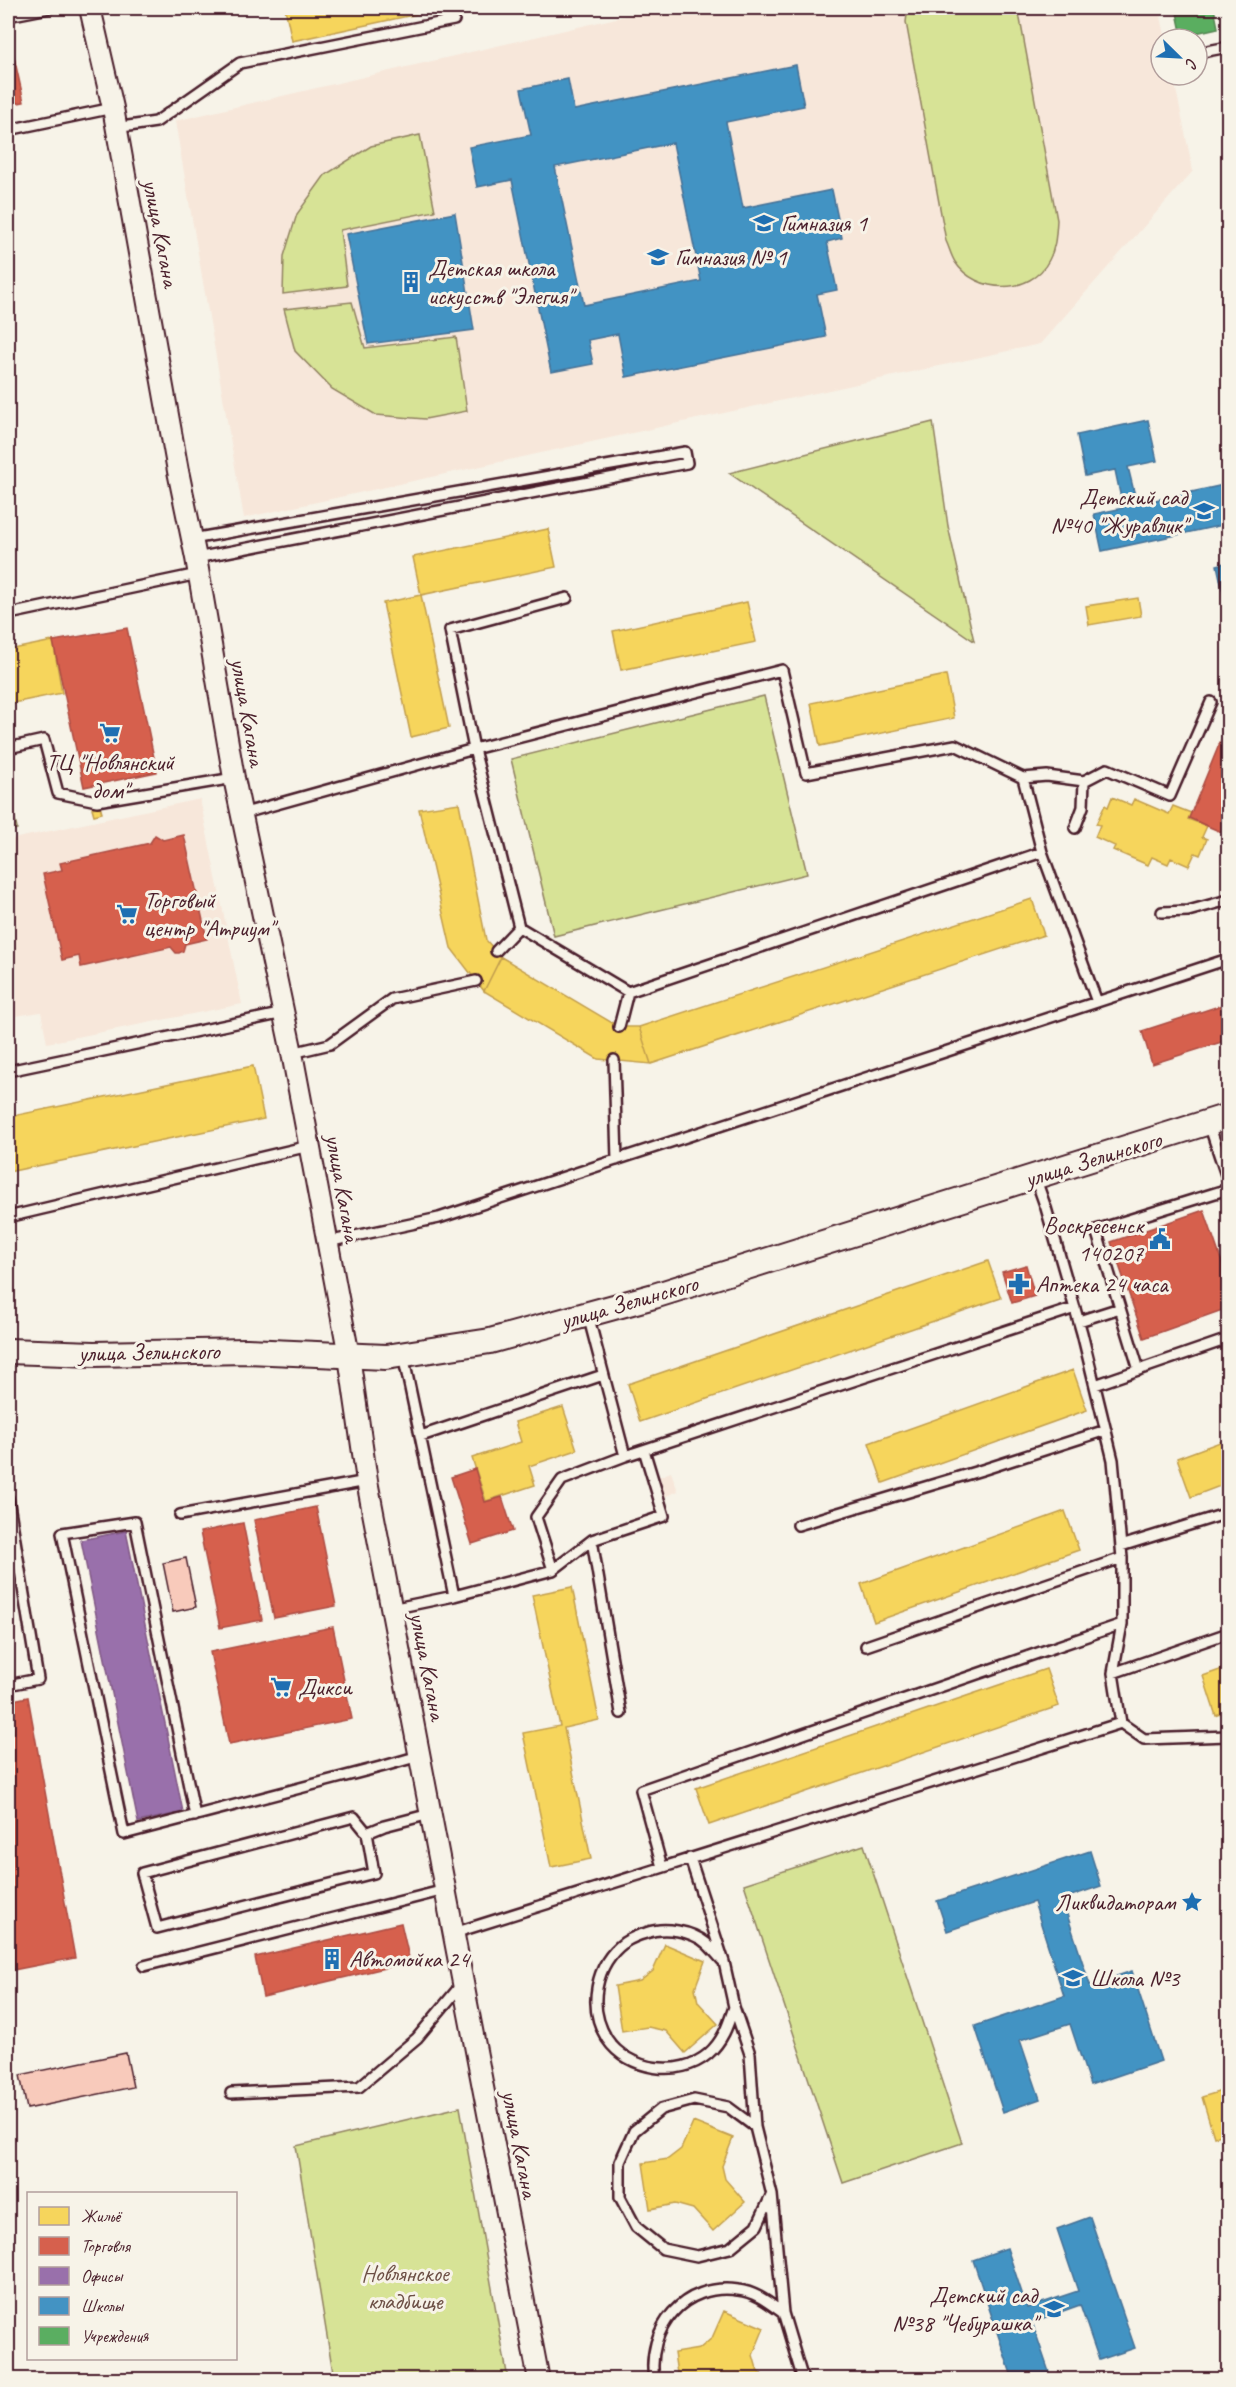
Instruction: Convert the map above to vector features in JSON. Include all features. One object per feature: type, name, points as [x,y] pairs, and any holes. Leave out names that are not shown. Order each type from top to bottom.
[{"type":"street","name":"улица Кагана","points":[[90,8],[113,108],[196,557],[234,778],[292,1053],[349,1356],[366,1481],[539,2379]]},
{"type":"street","name":"улица Зелинского","points":[[8,1351],[94,1354],[247,1351],[386,1357],[490,1341],[654,1296],[1218,1120]]},
{"type":"lane","points":[[8,16],[49,8]]},
{"type":"lane","points":[[116,128],[156,122],[240,63],[454,20]]},
{"type":"lane","points":[[1209,51],[1228,47]]},
{"type":"lane","points":[[8,130],[113,108]]},
{"type":"lane","points":[[8,610],[14,613],[196,557],[685,453],[687,463],[196,557]]},
{"type":"lane","points":[[567,598],[450,630],[474,749],[519,927],[628,992],[1041,852]]},
{"type":"lane","points":[[241,814],[474,749],[782,670],[806,773],[955,745],[1023,778],[1047,776],[1084,781],[1107,769],[1170,796],[1211,702]]},
{"type":"lane","points":[[8,748],[44,740],[58,793],[97,801],[234,778]]},
{"type":"lane","points":[[1023,778],[1041,852],[1097,1002]]},
{"type":"lane","points":[[1075,828],[1083,807],[1084,781]]},
{"type":"lane","points":[[1162,912],[1188,912],[1228,900]]},
{"type":"lane","points":[[496,951],[519,927]]},
{"type":"lane","points":[[327,1242],[439,1218],[1228,959]]},
{"type":"lane","points":[[292,1053],[330,1044],[393,999],[476,981]]},
{"type":"lane","points":[[618,1027],[628,992]]},
{"type":"lane","points":[[8,1071],[284,1013]]},
{"type":"lane","points":[[614,1060],[617,1160]]},
{"type":"lane","points":[[1218,1120],[1228,1181]]},
{"type":"lane","points":[[8,1217],[309,1146]]},
{"type":"lane","points":[[1035,1177],[1079,1321],[1113,1460],[1122,1558],[1122,1624],[1113,1673],[1121,1723],[1144,1739],[1228,1736]]},
{"type":"lane","points":[[1139,1370],[1096,1230],[1228,1189]]},
{"type":"lane","points":[[553,1570],[536,1517],[562,1480],[625,1456],[1075,1308]]},
{"type":"lane","points":[[1079,1321],[1120,1308]]},
{"type":"lane","points":[[588,1315],[625,1456]]},
{"type":"lane","points":[[1095,1386],[1228,1339]]},
{"type":"lane","points":[[402,1353],[454,1596]]},
{"type":"lane","points":[[421,1436],[603,1375]]},
{"type":"lane","points":[[798,1525],[1106,1430]]},
{"type":"lane","points":[[391,1609],[454,1596],[553,1570],[592,1540],[664,1516],[644,1450]]},
{"type":"lane","points":[[180,1515],[366,1481]]},
{"type":"lane","points":[[8,1498],[38,1679],[8,1684]]},
{"type":"lane","points":[[1121,1546],[1228,1513]]},
{"type":"lane","points":[[195,1816],[135,1522],[62,1533],[124,1834],[195,1816],[419,1756]]},
{"type":"lane","points":[[592,1540],[621,1713]]},
{"type":"lane","points":[[867,1646],[1122,1558]]},
{"type":"lane","points":[[662,1867],[641,1790],[1122,1624]]},
{"type":"lane","points":[[1113,1673],[1228,1633]]},
{"type":"lane","points":[[454,1933],[1121,1723]]},
{"type":"lane","points":[[367,1833],[430,1814]]},
{"type":"lane","points":[[354,1817],[367,1833],[374,1873],[157,1928],[142,1873],[354,1817]]},
{"type":"lane","points":[[690,1858],[724,1962],[734,2007],[750,2055],[755,2127],[772,2195],[783,2313],[801,2377]]},
{"type":"lane","points":[[144,1966],[445,1890]]},
{"type":"lane","points":[[724,1962],[705,1942],[680,1931],[652,1930],[634,1937],[626,1941],[606,1961],[596,1987],[596,2015],[608,2040],[628,2059],[655,2069],[682,2067],[707,2055],[726,2034],[734,2007]]},
{"type":"lane","points":[[231,2093],[359,2087],[417,2038],[463,1982]]},
{"type":"lane","points":[[755,2127],[728,2107],[705,2102],[694,2100],[661,2109],[634,2131],[629,2141],[620,2162],[620,2197],[636,2227],[663,2248],[697,2256],[730,2248],[757,2226],[772,2195]]},
{"type":"lane","points":[[654,2379],[651,2363],[656,2337],[669,2315],[688,2299],[713,2290],[738,2289],[762,2298],[783,2313]]},
{"type":"shaded area","name":"Гимназия № 1","points":[[659,8],[1159,8],[1163,27],[1149,27],[1149,87],[1176,87],[1193,171],[1040,344],[244,518],[175,121]]},
{"type":"shaded area","points":[[200,799],[242,1004],[47,1043],[41,1012],[15,1016],[10,986],[8,986],[8,840]]},
{"type":"shaded area","points":[[671,1472],[678,1491],[664,1497],[656,1478]]},
{"type":"green space","points":[[908,8],[1018,8],[1057,220],[1055,240],[1049,260],[1041,272],[1030,280],[1003,287],[989,285],[964,273],[952,257],[946,241],[906,22]]},
{"type":"green space","points":[[420,135],[435,211],[340,230],[347,286],[283,294],[284,256],[297,214],[325,175],[371,146]]},
{"type":"green space","points":[[352,302],[365,348],[456,337],[467,411],[425,419],[376,415],[332,389],[295,351],[284,309]]},
{"type":"green space","points":[[933,422],[948,526],[974,641],[729,473]]},
{"type":"green space","points":[[764,696],[807,874],[554,936],[511,759]]},
{"type":"green space","points":[[8,784],[17,829],[8,831]]},
{"type":"green space","points":[[864,1845],[962,2143],[843,2183],[744,1884]]},
{"type":"green space","name":"Новлянское кладбище","points":[[460,2107],[508,2379],[334,2379],[296,2146]]},
{"type":"building: Жильё","points":[[285,8],[435,8],[436,10],[292,41]]},
{"type":"building: Жильё","points":[[548,529],[556,567],[421,595],[413,557]]},
{"type":"building: Жильё","points":[[421,595],[449,728],[411,737],[383,603]]},
{"type":"building: Жильё","points":[[1138,598],[1141,616],[1089,625],[1086,606]]},
{"type":"building: Жильё","points":[[747,602],[756,642],[621,670],[613,631]]},
{"type":"building: Жильё","points":[[53,641],[62,693],[8,704],[8,650]]},
{"type":"building: Жильё","points":[[946,675],[954,718],[820,746],[811,703]]},
{"type":"building: Жильё","points":[[1112,797],[1131,805],[1134,799],[1169,814],[1173,806],[1191,813],[1188,819],[1207,826],[1202,837],[1207,839],[1200,855],[1195,853],[1189,866],[1171,858],[1168,864],[1152,857],[1148,865],[1113,850],[1115,846],[1095,837],[1100,825],[1096,824],[1105,805],[1108,807]]},
{"type":"building: Жильё","points":[[459,803],[486,940],[501,957],[484,991],[451,948],[419,809]]},
{"type":"building: Жильё","points":[[100,806],[102,813],[94,815],[92,808]]},
{"type":"building: Жильё","points":[[1032,899],[1044,935],[651,1064],[639,1027]]},
{"type":"building: Жильё","points":[[501,957],[619,1027],[639,1027],[651,1064],[598,1059],[484,991]]},
{"type":"building: Жильё","points":[[253,1066],[264,1119],[8,1172],[8,1117]]},
{"type":"building: Жильё","points":[[988,1261],[1001,1298],[640,1422],[628,1384]]},
{"type":"building: Жильё","points":[[1073,1370],[1087,1410],[883,1483],[869,1443]]},
{"type":"building: Жильё","points":[[563,1407],[577,1450],[529,1466],[535,1485],[486,1501],[472,1458],[521,1442],[515,1422]]},
{"type":"building: Жильё","points":[[1228,1439],[1228,1483],[1191,1497],[1177,1458]]},
{"type":"building: Жильё","points":[[1065,1511],[1079,1550],[874,1622],[861,1584]]},
{"type":"building: Жильё","points":[[572,1587],[599,1720],[564,1728],[591,1859],[551,1867],[523,1733],[560,1726],[532,1595]]},
{"type":"building: Жильё","points":[[1228,1667],[1228,1711],[1216,1716],[1203,1676]]},
{"type":"building: Жильё","points":[[1046,1669],[1059,1706],[709,1825],[696,1788]]},
{"type":"building: Жильё","points":[[665,1944],[705,1961],[695,1988],[698,2002],[718,2024],[685,2053],[666,2031],[648,2027],[622,2031],[615,1986],[640,1981],[653,1971]]},
{"type":"building: Жильё","points":[[1228,2089],[1228,2133],[1214,2137],[1202,2097]]},
{"type":"building: Жильё","points":[[693,2122],[733,2138],[722,2166],[725,2179],[745,2202],[713,2231],[693,2209],[675,2204],[650,2209],[643,2163],[668,2159],[681,2149]]},
{"type":"building: Жильё","points":[[724,2311],[764,2328],[753,2355],[757,2369],[766,2380],[678,2380],[674,2353],[699,2349],[712,2338]]},
{"type":"building: Торговля","points":[[12,48],[24,102],[8,105],[8,50]]},
{"type":"building: Торговля","name":"ТЦ \"Новлянский дом\"","points":[[127,628],[157,772],[84,787],[53,641]]},
{"type":"building: Торговля","points":[[1228,723],[1228,835],[1189,818]]},
{"type":"building: Торговля","name":"Торговый центр \"Атриум\"","points":[[155,835],[163,840],[184,835],[207,939],[185,944],[183,951],[179,953],[171,947],[81,967],[79,956],[62,960],[43,874],[62,870],[60,863],[150,843]]},
{"type":"building: Торговля","points":[[1228,1003],[1228,1040],[1152,1064],[1142,1031]]},
{"type":"building: Торговля","points":[[1204,1210],[1228,1280],[1228,1308],[1144,1338],[1111,1242]]},
{"type":"building: Торговля","name":"Аптека 24 часа","points":[[1026,1265],[1035,1296],[1012,1303],[1002,1272]]},
{"type":"building: Торговля","points":[[475,1469],[485,1502],[502,1497],[513,1531],[472,1544],[451,1477]]},
{"type":"building: Торговля","points":[[316,1507],[336,1606],[274,1618],[254,1520]]},
{"type":"building: Торговля","points":[[243,1523],[262,1620],[220,1628],[200,1532]]},
{"type":"building: Торговля","name":"Дикси","points":[[333,1627],[352,1719],[229,1744],[210,1652]]},
{"type":"building: Торговля","points":[[28,1697],[75,1958],[8,1971],[8,1701]]},
{"type":"building: Торговля","name":"Автомойка 24","points":[[401,1923],[410,1962],[263,1997],[255,1957]]},
{"type":"building: Офисы","points":[[126,1531],[183,1812],[138,1822],[81,1540]]},
{"type":"building: Школы","name":"Гимназия 1","points":[[796,65],[804,106],[726,122],[743,208],[832,190],[842,238],[827,242],[837,290],[817,294],[826,337],[626,377],[618,334],[588,340],[593,364],[551,372],[512,180],[477,187],[469,147],[531,135],[521,89],[568,79],[574,110]],"holes":[[[673,143],[701,281],[584,305],[555,167]]]},
{"type":"building: Школы","name":"Детская школа искусств \"Элегия\"","points":[[455,213],[474,330],[368,344],[346,234]]},
{"type":"building: Школы","points":[[1148,420],[1157,461],[1128,467],[1137,504],[1228,484],[1228,524],[1102,551],[1094,514],[1123,508],[1115,470],[1085,476],[1077,435]]},
{"type":"building: Школы","points":[[1228,562],[1228,601],[1225,602],[1217,565]]},
{"type":"building: Школы","name":"Школа №3","points":[[1090,1851],[1101,1886],[1062,1899],[1090,1985],[1132,1971],[1161,2061],[1090,2085],[1070,2024],[1020,2040],[1040,2099],[1003,2112],[975,2026],[1064,1996],[1034,1902],[947,1931],[937,1901]]},
{"type":"building: Школы","points":[[1090,2217],[1135,2348],[1099,2360],[1080,2305],[1032,2322],[1050,2375],[1038,2380],[1013,2380],[973,2260],[1007,2248],[1027,2308],[1078,2291],[1057,2229]]},
{"type":"building: Учреждения","points":[[1176,8],[1214,8],[1218,28],[1209,30],[1209,27],[1180,27]]},
{"type":"building: Прочее","points":[[186,1558],[196,1607],[173,1612],[163,1563]]},
{"type":"building: Прочее","points":[[126,2053],[133,2087],[27,2109],[20,2075]]},
{"type":"place","name":"Гимназия 1","points":[[764,223]]},
{"type":"place","name":"Гимназия № 1","points":[[658,257]]},
{"type":"place","name":"Детская школа искусств \"Элегия\"","points":[[411,282]]},
{"type":"place","name":"Детский сад №40 \"Журавлик\"","points":[[1204,511]]},
{"type":"place","name":"ТЦ \"Новлянский дом\"","points":[[110,733]]},
{"type":"place","name":"Торговый центр \"Атриум\"","points":[[127,914]]},
{"type":"place","name":"Воскресенск 140207","points":[[1160,1239]]},
{"type":"place","name":"Аптека 24 часа","points":[[1019,1284]]},
{"type":"place","name":"Дикси","points":[[281,1687]]},
{"type":"place","name":"Ликвидаторам","points":[[1192,1902]]},
{"type":"place","name":"Автомойка 24","points":[[332,1959]]},
{"type":"place","name":"Школа №3","points":[[1073,1978]]},
{"type":"place","name":"Детский сад №38 \"Чебурашка\"","points":[[1054,2309]]}]
